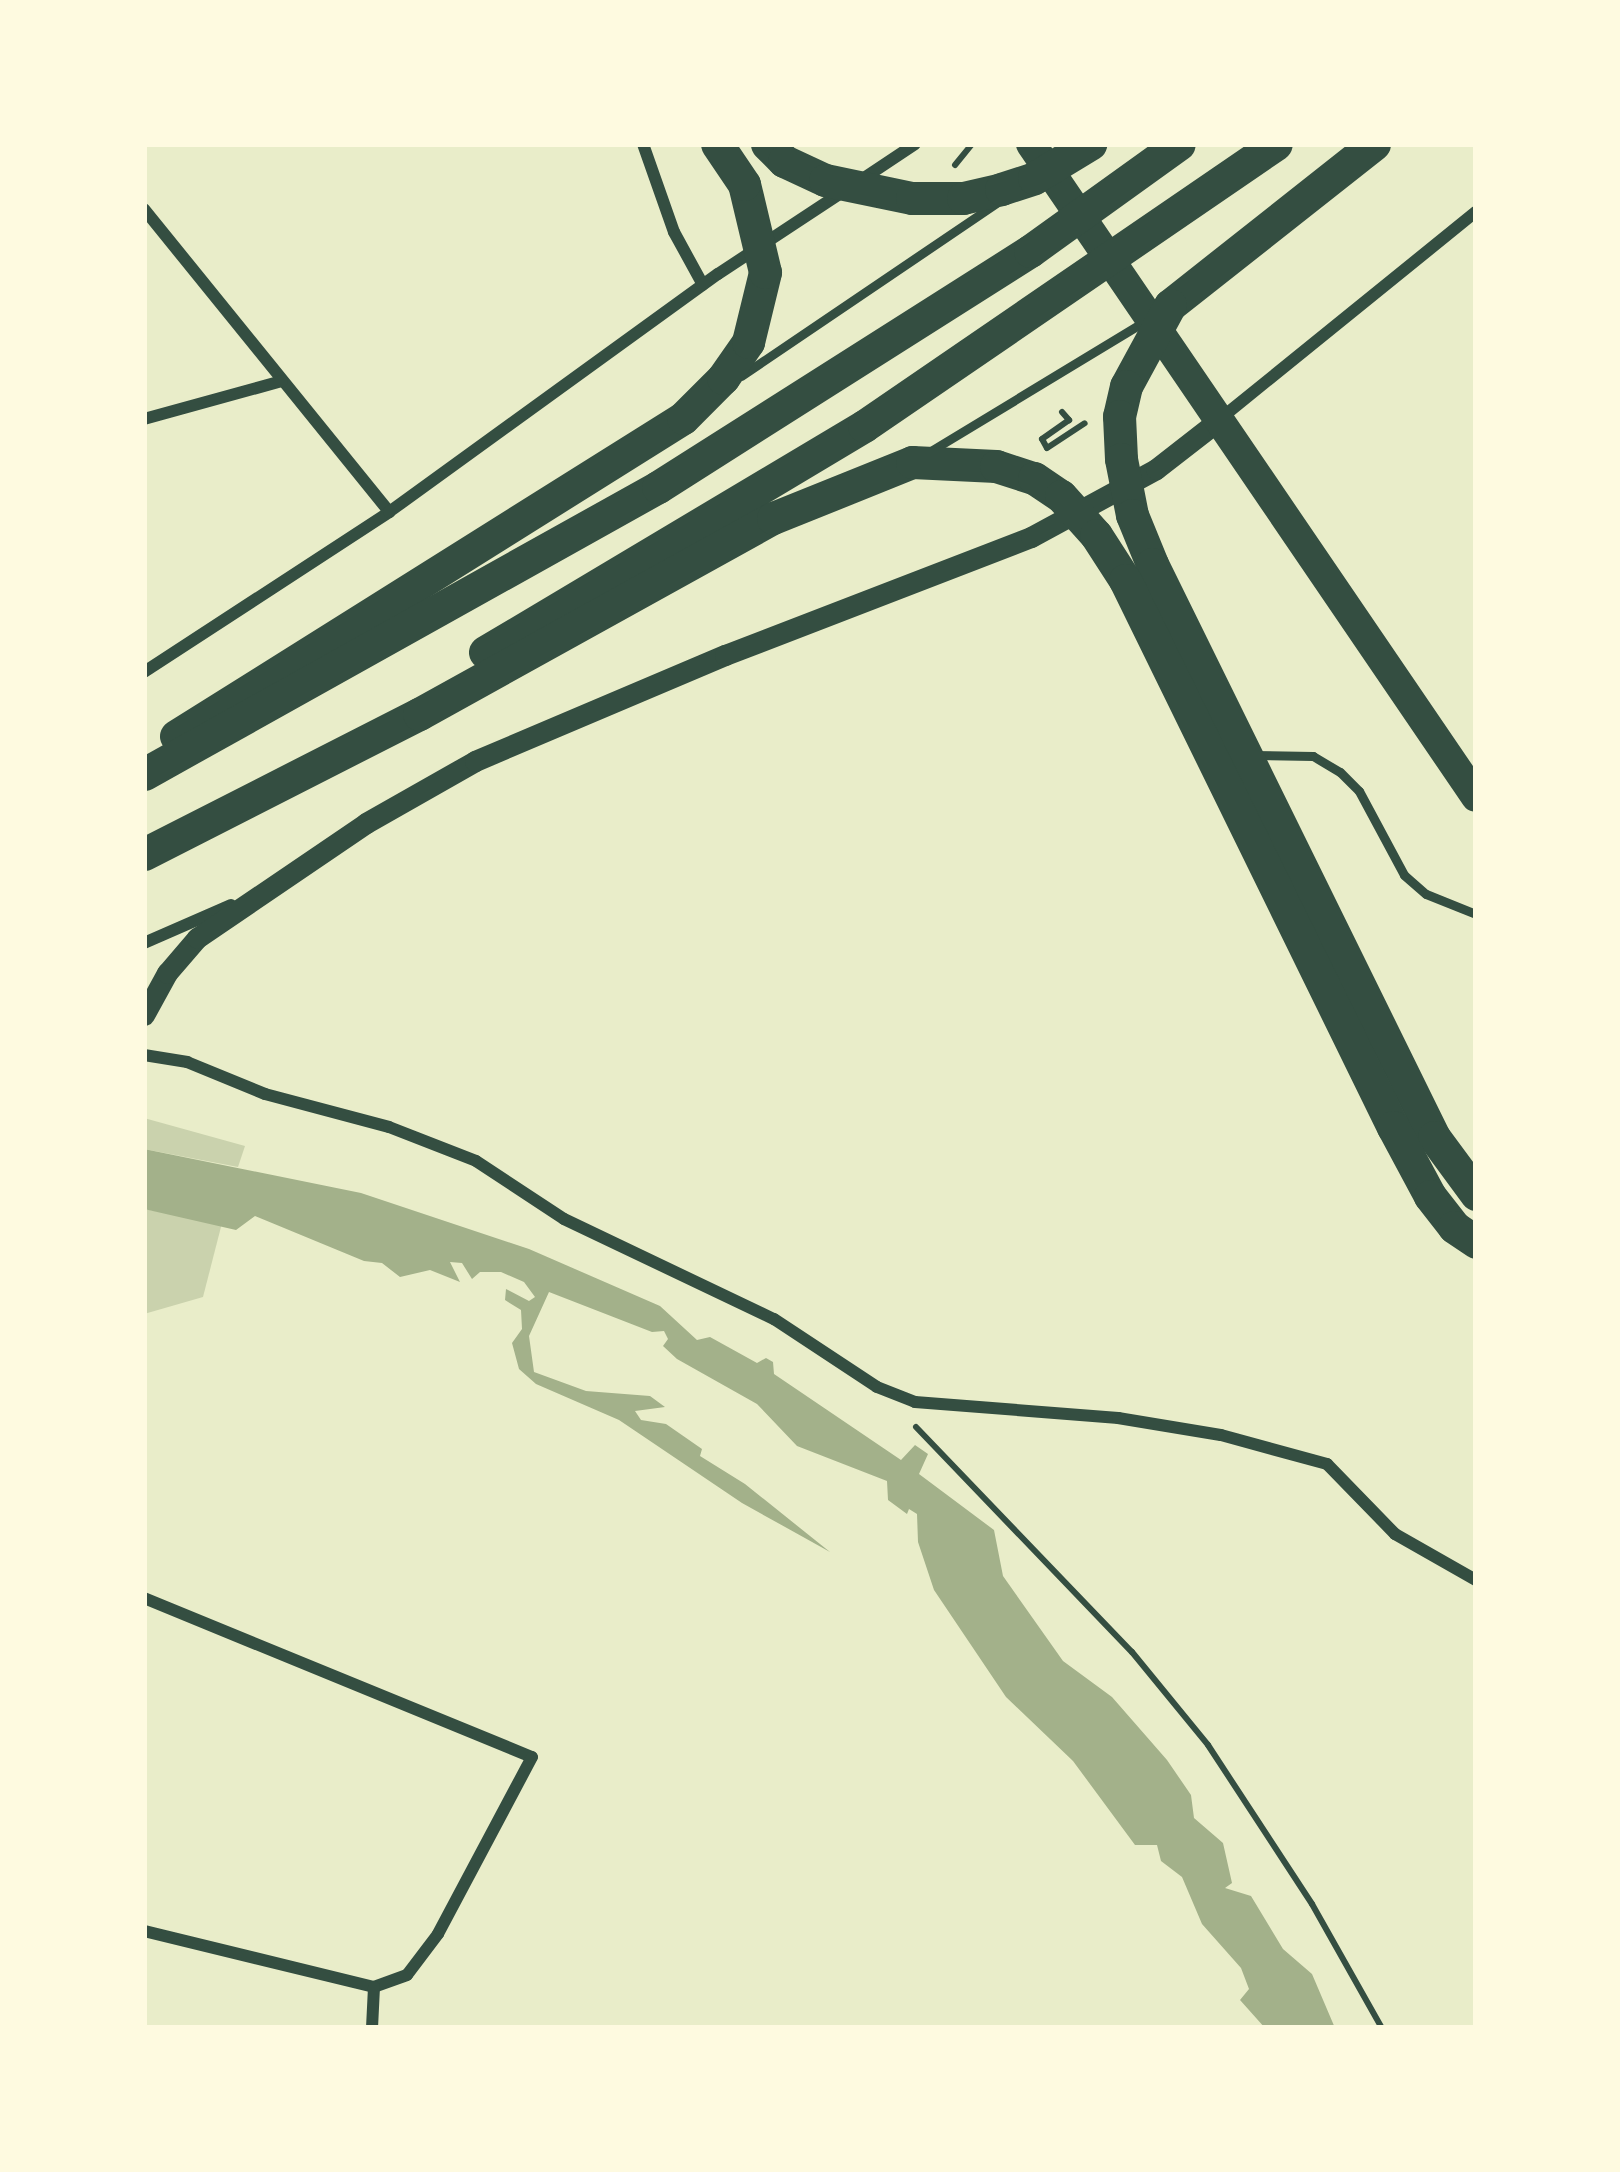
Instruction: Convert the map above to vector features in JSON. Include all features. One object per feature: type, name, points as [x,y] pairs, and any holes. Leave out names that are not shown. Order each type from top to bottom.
[{"type":"highway","points":[[144,756],[683,418],[723,378],[748,342],[765,272],[743,184],[717,144]]},
{"type":"highway","points":[[767,144],[784,161],[825,180],[912,198],[963,198],[1033,161],[1090,144]]},
{"type":"highway","points":[[144,774],[677,476],[1030,251],[1180,144]]},
{"type":"highway","points":[[144,839],[406,698],[731,508],[1050,302],[1276,144]]},
{"type":"highway","points":[[1375,144],[1170,305],[1126,386],[1119,416],[1121,459],[1132,515],[1152,564],[1434,1137],[1476,1194]]},
{"type":"highway","points":[[144,854],[419,714],[773,518],[869,475],[912,462],[960,460],[1034,478],[1061,496],[1096,535],[1125,580],[1393,1127],[1430,1196],[1454,1228],[1476,1243]]},
{"type":"main road","points":[[1033,161],[1190,371],[1476,797]]},
{"type":"street","points":[[643,144],[674,232],[703,285]]},
{"type":"street","points":[[144,672],[389,512],[718,274],[915,144]]},
{"type":"street","points":[[144,208],[389,512]]},
{"type":"street","points":[[144,1015],[167,974],[197,938],[262,892],[475,760],[703,664],[1030,537],[1156,469],[1476,212]]},
{"type":"street","points":[[144,419],[282,382]]},
{"type":"street","points":[[144,943],[262,892]]},
{"type":"street","points":[[144,1055],[187,1062],[265,1094],[388,1127],[476,1161],[564,1220],[774,1319],[877,1387],[915,1402],[1118,1418],[1222,1436],[1327,1464],[1395,1534],[1476,1580]]},
{"type":"street","points":[[144,1598],[532,1757],[438,1934],[407,1975],[374,1987],[144,1931]]},
{"type":"street","points":[[372,2028],[374,1987]]},
{"type":"lane","points":[[683,418],[1033,161]]},
{"type":"lane","points":[[912,462],[1170,305]]},
{"type":"lane","points":[[1246,756],[1283,752],[1313,756],[1340,772],[1359,791],[1404,875],[1426,894],[1476,914]]},
{"type":"path","points":[[1062,412],[1069,420]]},
{"type":"path","points":[[877,1387],[1053,1565],[1208,1745],[1312,1904],[1382,2028]]},
{"type":"shaded area","points":[[144,1118],[245,1146],[238,1167],[144,1149]]},
{"type":"shaded area","points":[[144,1149],[361,1193],[529,1249],[660,1306],[697,1340],[710,1337],[757,1363],[766,1358],[773,1362],[774,1374],[901,1460],[915,1445],[928,1454],[919,1474],[994,1530],[1003,1576],[1063,1661],[1112,1697],[1167,1760],[1191,1795],[1194,1818],[1223,1843],[1232,1883],[1225,1888],[1251,1896],[1283,1949],[1312,1974],[1335,2028],[1265,2028],[1240,2000],[1249,1989],[1241,1968],[1202,1924],[1182,1877],[1161,1861],[1157,1845],[1135,1845],[1073,1761],[1006,1697],[934,1590],[918,1542],[917,1514],[909,1509],[907,1514],[888,1500],[887,1481],[797,1446],[757,1404],[677,1359],[663,1346],[668,1339],[664,1331],[652,1332],[549,1292],[529,1336],[534,1372],[586,1391],[650,1396],[665,1407],[635,1411],[641,1420],[666,1424],[702,1449],[700,1456],[745,1484],[830,1552],[742,1503],[619,1420],[536,1384],[519,1369],[512,1343],[522,1329],[521,1310],[505,1300],[506,1289],[529,1301],[535,1297],[524,1282],[501,1272],[480,1272],[472,1279],[462,1263],[450,1262],[460,1282],[430,1270],[400,1277],[382,1263],[364,1261],[255,1216],[236,1230],[144,1209]]},
{"type":"shaded area","points":[[144,1209],[222,1223],[203,1297],[144,1314]]}]
